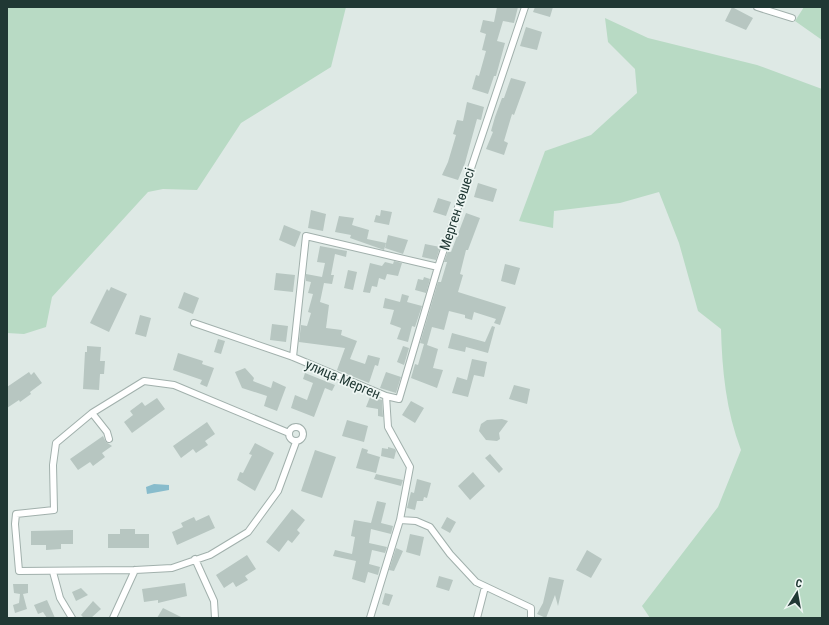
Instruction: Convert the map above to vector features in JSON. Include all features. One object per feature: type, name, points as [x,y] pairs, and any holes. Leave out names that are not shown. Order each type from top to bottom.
[{"type":"street","name":"Мерген көшесі","points":[[386,396],[399,399],[438,267],[525,7]]},
{"type":"street","points":[[757,7],[792,18]]},
{"type":"street","points":[[293,357],[306,236],[438,267]]},
{"type":"street","name":"улица Мерген","points":[[194,323],[293,357],[386,396],[388,427],[410,467],[400,520],[370,618]]},
{"type":"street","points":[[289,433],[295,427],[302,430],[304,434],[303,438],[296,442],[278,491],[248,532],[210,555],[172,568],[53,572],[19,571],[15,524],[16,514],[54,510],[53,465],[56,443],[92,412],[144,381],[174,385],[289,433],[289,437],[296,442]]},
{"type":"street","points":[[92,412],[107,432],[109,439]]},
{"type":"street","points":[[400,520],[416,522],[430,528],[450,554],[476,582],[531,608],[531,618]]},
{"type":"street","points":[[195,560],[214,601],[216,618]]},
{"type":"street","points":[[113,618],[135,570]]},
{"type":"street","points":[[53,572],[60,598],[72,618]]},
{"type":"street","points":[[477,618],[485,587]]},
{"type":"green space","points":[[7,7],[346,7],[331,67],[241,123],[197,190],[163,189],[148,192],[52,297],[46,327],[24,334],[7,333]]},
{"type":"green space","points":[[804,7],[822,7],[822,40],[795,21]]},
{"type":"green space","points":[[605,18],[648,38],[757,65],[822,89],[822,618],[650,618],[642,606],[718,507],[741,450],[728,405],[722,360],[721,329],[698,311],[679,243],[659,192],[620,203],[554,211],[553,228],[519,221],[545,151],[591,135],[637,93],[635,69],[608,42]]},
{"type":"water","points":[[154,484],[169,485],[169,490],[147,494],[146,487]]},
{"type":"building","points":[[497,7],[518,7],[514,23],[503,21],[497,41],[505,43],[496,76],[494,76],[488,94],[472,89],[476,75],[479,76],[486,51],[482,50],[486,34],[480,32],[483,20],[494,22]]},
{"type":"building","points":[[535,7],[553,7],[550,17],[533,12]]},
{"type":"building","points":[[732,7],[753,18],[746,30],[725,21]]},
{"type":"building","points":[[526,27],[542,32],[537,50],[520,46]]},
{"type":"building","points":[[511,78],[526,82],[514,115],[512,114],[504,141],[508,143],[504,155],[486,149],[493,132],[491,131],[495,117]]},
{"type":"building","points":[[467,102],[484,107],[481,120],[477,119],[465,163],[458,180],[442,175],[448,162],[456,135],[453,134],[457,120],[463,121]]},
{"type":"building","points":[[478,183],[497,189],[493,202],[474,197]]},
{"type":"building","points":[[438,198],[451,202],[446,216],[433,212]]},
{"type":"building","points":[[311,210],[326,214],[323,231],[308,228]]},
{"type":"building","points":[[381,210],[392,212],[389,225],[374,222],[376,215],[380,216]]},
{"type":"building","points":[[466,213],[480,218],[468,250],[466,250],[460,274],[463,275],[458,292],[506,307],[500,325],[494,323],[496,319],[474,312],[472,320],[465,318],[465,315],[449,311],[444,330],[432,327],[427,345],[438,349],[433,368],[443,370],[437,388],[411,378],[415,364],[418,365],[424,344],[420,343],[438,282],[441,282],[447,262],[444,262],[448,251],[451,252]]},
{"type":"building","points":[[339,216],[354,218],[352,225],[369,230],[367,239],[386,243],[384,250],[350,238],[351,235],[335,232]]},
{"type":"building","points":[[284,225],[301,232],[295,247],[279,240]]},
{"type":"building","points":[[388,235],[408,240],[403,254],[385,248]]},
{"type":"building","points":[[425,244],[440,247],[436,260],[422,257]]},
{"type":"building","points":[[320,246],[347,251],[346,257],[335,254],[331,275],[334,275],[332,284],[324,283],[320,302],[329,305],[326,328],[342,330],[341,335],[357,341],[350,359],[365,364],[368,355],[380,358],[378,366],[375,365],[369,383],[337,370],[345,348],[299,342],[301,325],[307,326],[311,313],[308,312],[313,294],[308,293],[311,282],[306,281],[306,274],[322,277],[325,263],[317,262]]},
{"type":"building","points":[[394,261],[402,263],[398,276],[387,274],[385,280],[379,278],[377,287],[372,286],[370,293],[363,292],[370,263],[382,266],[385,262],[393,264]]},
{"type":"building","points":[[505,264],[520,268],[515,285],[501,281]]},
{"type":"building","points":[[348,270],[357,272],[353,290],[344,288]]},
{"type":"building","points":[[276,273],[295,275],[293,292],[274,290]]},
{"type":"building","points":[[424,277],[430,279],[426,293],[415,290],[418,279],[423,280]]},
{"type":"building","points":[[111,287],[127,294],[109,332],[90,323],[107,289],[109,291]]},
{"type":"building","points":[[184,292],[199,298],[193,314],[178,308]]},
{"type":"building","points":[[402,294],[409,296],[407,302],[422,306],[415,327],[412,326],[408,342],[397,339],[401,328],[390,324],[394,310],[383,308],[385,298],[400,302]]},
{"type":"building","points":[[140,315],[151,318],[146,337],[135,334]]},
{"type":"building","points":[[272,324],[288,326],[286,342],[270,340]]},
{"type":"building","points":[[492,326],[495,327],[488,353],[466,347],[465,352],[448,348],[452,333],[485,342]]},
{"type":"building","points":[[218,339],[225,341],[221,354],[214,352]]},
{"type":"building","points":[[87,346],[101,347],[100,361],[105,361],[104,374],[100,374],[99,390],[83,389],[85,352],[87,352]]},
{"type":"building","points":[[403,346],[409,348],[404,365],[397,362]]},
{"type":"building","points":[[178,353],[203,361],[202,364],[214,368],[207,387],[200,384],[202,380],[173,370]]},
{"type":"building","points":[[472,359],[487,362],[484,377],[474,375],[468,397],[452,393],[457,377],[467,380]]},
{"type":"building","points":[[245,368],[254,378],[253,381],[271,388],[273,381],[286,387],[277,411],[264,406],[267,396],[242,388],[235,372]]},
{"type":"building","points":[[29,372],[31,375],[34,372],[42,383],[20,402],[19,400],[7,408],[7,387]]},
{"type":"building","points":[[386,372],[401,377],[396,393],[380,388]]},
{"type":"building","points":[[305,373],[335,385],[332,391],[325,388],[314,417],[291,408],[295,395],[307,400],[313,383],[303,379]]},
{"type":"building","points":[[514,385],[530,389],[527,404],[509,399]]},
{"type":"building","points":[[370,397],[382,400],[383,417],[378,416],[378,409],[366,407]]},
{"type":"building","points":[[157,398],[165,409],[132,433],[124,422],[133,415],[130,411],[142,402],[145,406]]},
{"type":"building","points":[[411,401],[424,408],[415,423],[402,415]]},
{"type":"building","points":[[502,419],[508,421],[499,433],[500,439],[497,441],[486,440],[479,431],[481,424],[487,420]]},
{"type":"building","points":[[347,420],[368,426],[364,442],[342,436]]},
{"type":"building","points":[[207,422],[215,434],[205,441],[208,445],[196,453],[193,449],[181,458],[173,446]]},
{"type":"building","points":[[103,436],[106,442],[112,446],[102,453],[105,457],[93,466],[90,462],[78,470],[70,459]]},
{"type":"building","points":[[255,443],[274,453],[255,491],[237,480],[240,472],[243,473],[252,455],[249,454]]},
{"type":"building","points":[[388,447],[395,449],[396,451],[394,459],[381,456],[382,448],[388,449]]},
{"type":"building","points":[[362,448],[368,450],[367,453],[380,457],[376,473],[356,468]]},
{"type":"building","points":[[315,450],[336,457],[322,498],[301,491]]},
{"type":"building","points":[[490,454],[503,469],[499,473],[485,458]]},
{"type":"building","points":[[473,472],[485,486],[470,500],[458,486]]},
{"type":"building","points":[[376,474],[403,480],[401,486],[374,479]]},
{"type":"building","points":[[417,479],[431,483],[427,498],[424,497],[423,501],[417,501],[415,510],[407,508],[411,492],[414,493]]},
{"type":"building","points":[[377,501],[386,503],[381,523],[393,526],[391,534],[371,529],[369,543],[387,547],[385,553],[372,550],[369,564],[380,567],[378,575],[368,572],[365,583],[352,579],[356,561],[333,556],[335,550],[352,554],[355,537],[351,536],[354,520],[371,523]]},
{"type":"building","points":[[292,509],[305,520],[297,530],[300,533],[292,543],[288,540],[279,552],[266,542]]},
{"type":"building","points":[[209,515],[215,528],[177,545],[172,532],[183,527],[181,523],[194,517],[196,521]]},
{"type":"building","points":[[447,517],[456,522],[450,533],[441,528]]},
{"type":"building","points":[[120,529],[135,529],[135,534],[149,534],[149,548],[108,548],[108,534],[120,534]]},
{"type":"building","points":[[73,530],[73,544],[61,544],[61,549],[46,550],[46,545],[31,545],[31,531]]},
{"type":"building","points":[[410,534],[424,537],[420,556],[406,552]]},
{"type":"building","points":[[396,548],[403,551],[394,571],[389,570]]},
{"type":"building","points":[[587,550],[602,559],[591,578],[576,570]]},
{"type":"building","points":[[247,555],[256,569],[245,576],[248,580],[236,587],[233,582],[224,588],[216,575]]},
{"type":"building","points":[[439,576],[453,580],[449,591],[436,587]]},
{"type":"building","points":[[549,577],[564,580],[558,606],[555,595],[546,618],[537,614],[543,603]]},
{"type":"building","points":[[185,583],[187,596],[158,603],[158,600],[144,602],[142,589]]},
{"type":"building","points":[[13,584],[28,584],[28,593],[23,594],[27,609],[15,613],[13,605],[19,603],[20,594],[14,593]]},
{"type":"building","points":[[81,588],[88,595],[76,601],[72,592]]},
{"type":"building","points":[[385,593],[393,595],[389,606],[382,604]]},
{"type":"building","points":[[47,600],[55,618],[47,618],[43,612],[38,614],[34,605]]},
{"type":"building","points":[[93,601],[101,609],[91,618],[84,618],[81,615]]},
{"type":"building","points":[[163,608],[183,618],[157,618]]}]
